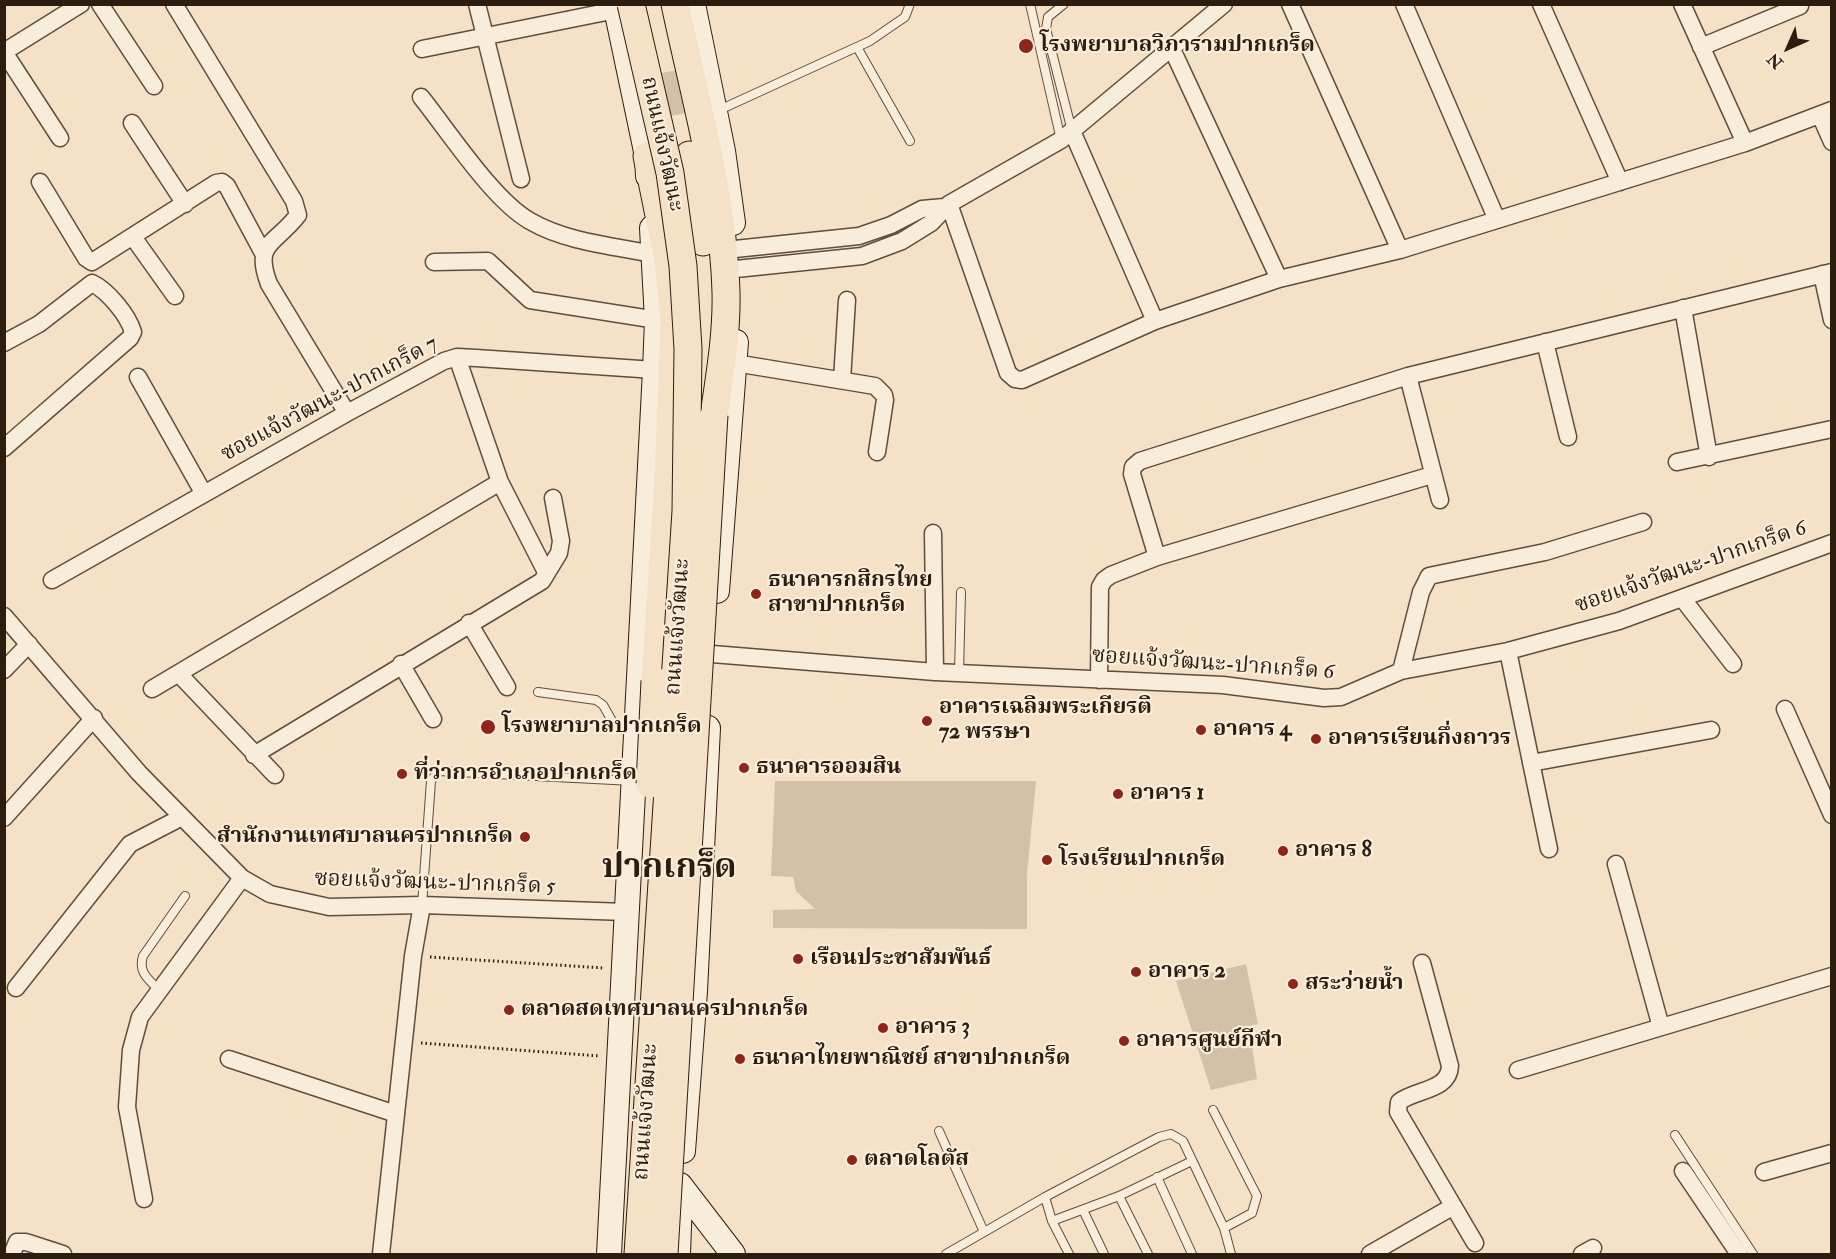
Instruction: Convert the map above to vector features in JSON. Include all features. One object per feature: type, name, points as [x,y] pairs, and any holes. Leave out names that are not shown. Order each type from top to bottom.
[{"type":"main road","name":"ถนนแจ้งวัฒนะ","points":[[657,4],[689,156],[707,263],[713,338],[714,415],[664,1254]]},
{"type":"main road","points":[[675,4],[706,149],[722,240],[726,292],[725,338],[714,415]]},
{"type":"main road","name":"ถนนแจ้งวัฒนะ","points":[[678,1254],[680,1185],[695,991],[712,654],[735,363],[735,259],[728,188],[693,4]]},
{"type":"main road","name":"ถนนแจ้งวัฒนะ","points":[[609,1254],[657,320],[647,156],[621,6]]},
{"type":"main road","name":"ถนนแจ้งวัฒนะ","points":[[621,6],[670,173],[683,266],[688,349],[686,511],[638,1254]]},
{"type":"main road","points":[[625,1254],[655,681],[668,481],[674,322],[668,260],[647,156]]},
{"type":"main road","points":[[613,1175],[680,1185],[733,1254]]},
{"type":"street","points":[[100,4],[154,86]]},
{"type":"street","points":[[174,4],[294,201],[298,215],[263,253],[261,263],[269,284],[347,413]]},
{"type":"street","points":[[477,4],[483,37],[521,179]]},
{"type":"street","points":[[735,259],[859,236],[891,225],[922,209],[947,205],[1067,135],[1224,4]]},
{"type":"street","points":[[1290,4],[1400,250]]},
{"type":"street","points":[[1404,4],[1497,220]]},
{"type":"street","points":[[1541,4],[1620,182]]},
{"type":"street","points":[[1682,4],[1745,143]]},
{"type":"street","points":[[60,138],[4,52],[76,6]]},
{"type":"street","points":[[422,49],[621,6]]},
{"type":"street","points":[[1701,46],[1800,6]]},
{"type":"street","points":[[1172,49],[1279,279]]},
{"type":"street","points":[[422,97],[503,201],[530,221],[570,237],[654,254]]},
{"type":"street","points":[[947,205],[1008,373],[1015,379],[1022,380],[1155,321],[1279,279],[1400,250],[1745,143],[1826,112],[1832,142]]},
{"type":"street","points":[[132,123],[184,204]]},
{"type":"street","points":[[1067,135],[1155,321]]},
{"type":"street","points":[[40,182],[86,258],[92,262],[222,182],[227,186],[263,253]]},
{"type":"street","points":[[133,237],[175,296]]},
{"type":"street","points":[[434,262],[488,261],[530,300],[657,320]]},
{"type":"street","points":[[1157,557],[1132,474],[1133,467],[1140,461],[1408,376],[1827,273],[1832,320]]},
{"type":"street","points":[[4,343],[39,324],[92,283],[108,297],[131,324],[133,332],[130,338],[4,448]]},
{"type":"street","points":[[843,380],[847,300]]},
{"type":"street","points":[[1683,308],[1709,457]]},
{"type":"street","points":[[1545,342],[1568,437]]},
{"type":"street","points":[[457,357],[500,482],[546,572]]},
{"type":"street","name":"ซอยแจ้งวัฒนะ-ปากเกร็ด 7","points":[[52,580],[347,413],[457,357],[655,370]]},
{"type":"street","points":[[735,363],[875,386],[884,395],[877,452]]},
{"type":"street","points":[[1408,376],[1440,500]]},
{"type":"street","points":[[138,377],[204,494]]},
{"type":"street","points":[[1677,462],[1832,429]]},
{"type":"street","points":[[1099,680],[1100,587],[1111,575],[1157,557],[1432,475]]},
{"type":"street","points":[[152,689],[500,482]]},
{"type":"street","points":[[254,754],[469,622],[542,581],[559,553],[561,541],[553,498]]},
{"type":"street","points":[[1401,670],[1421,592],[1429,576],[1545,552],[1643,522]]},
{"type":"street","points":[[933,533],[935,672]]},
{"type":"street","name":"ซอยแจ้งวัฒนะ-ปากเกร็ด 6","points":[[712,654],[935,672],[1223,685],[1324,698],[1341,697],[1401,670],[1508,651],[1619,621],[1832,543]]},
{"type":"street","points":[[1682,598],[1733,664]]},
{"type":"street","name":"ซอยแจ้งวัฒนะ-ปากเกร็ด 5","points":[[4,616],[139,773],[242,878],[270,894],[329,907],[422,905],[626,912]]},
{"type":"street","points":[[469,622],[507,687]]},
{"type":"street","points":[[4,670],[29,644]]},
{"type":"street","points":[[1508,651],[1549,849]]},
{"type":"street","points":[[401,664],[433,719]]},
{"type":"street","points":[[179,674],[275,775]]},
{"type":"street","points":[[1785,709],[1832,815]]},
{"type":"street","points":[[4,818],[94,718]]},
{"type":"street","points":[[1531,763],[1711,730]]},
{"type":"street","points":[[16,988],[130,844],[182,817]]},
{"type":"street","points":[[1616,864],[1661,1027]]},
{"type":"street","points":[[144,1199],[127,1107],[130,1050],[140,1017],[158,989],[242,878]]},
{"type":"street","points":[[381,1254],[413,956],[422,905]]},
{"type":"street","points":[[1422,963],[1449,1066],[1449,1075],[1444,1083],[1408,1095],[1399,1102],[1398,1112],[1475,1243]]},
{"type":"street","points":[[1518,1070],[1832,976]]},
{"type":"street","points":[[229,1059],[396,1114]]},
{"type":"street","points":[[1764,1172],[1832,1153]]},
{"type":"street","points":[[1683,1171],[1739,1254]]},
{"type":"street","points":[[1370,1254],[1452,1207]]},
{"type":"street","points":[[12,1254],[17,1242],[26,1242],[63,1254]]},
{"type":"lane","points":[[715,112],[857,47],[906,17],[910,4]]},
{"type":"lane","points":[[1029,4],[1067,135]]},
{"type":"lane","points":[[1064,4],[1048,16],[1046,29],[1067,135]]},
{"type":"lane","points":[[857,47],[910,141]]},
{"type":"lane","points":[[959,673],[961,592]]},
{"type":"lane","points":[[538,692],[596,700],[603,705],[616,728],[636,731]]},
{"type":"lane","points":[[422,905],[431,781],[438,771],[633,781]]},
{"type":"lane","points":[[158,989],[143,974],[140,964],[143,956],[185,896]]},
{"type":"lane","points":[[1213,1110],[1257,1196],[1252,1213],[1224,1228]]},
{"type":"lane","points":[[939,1131],[984,1232]]},
{"type":"lane","points":[[946,1254],[1045,1197],[1159,1137],[1171,1134],[1183,1141],[1224,1228],[1231,1254]]},
{"type":"lane","points":[[1675,1135],[1753,1254]]},
{"type":"lane","points":[[1052,1221],[1119,1196],[1192,1161]]},
{"type":"lane","points":[[1157,1177],[1191,1254]]},
{"type":"lane","points":[[1119,1196],[1148,1254]]},
{"type":"lane","points":[[1045,1197],[1052,1221],[1068,1254]]},
{"type":"lane","points":[[1083,1210],[1104,1254]]},
{"type":"path","points":[[413,956],[623,969]]},
{"type":"path","points":[[404,1042],[620,1057]]},
{"type":"shaded area","points":[[691,67],[700,110],[671,116],[662,73]]},
{"type":"shaded area","points":[[775,781],[1036,781],[1027,874],[1027,929],[773,928],[773,910],[815,909],[796,891],[793,877],[771,876]]},
{"type":"shaded area","points":[[1246,964],[1258,1024],[1249,1026],[1257,1079],[1211,1090],[1176,981]]},
{"type":"place","name":"โรงพยาบาลวิภารามปากเกร็ด","points":[[1026,46]]},
{"type":"place","name":"ธนาคารกสิกรไทย สาขาปากเกร็ด","points":[[756,594]]},
{"type":"place","name":"อาคารเฉลิมพระเกียรติ 72 พรรษา","points":[[927,721]]},
{"type":"place","name":"โรงพยาบาลปากเกร็ด","points":[[488,727]]},
{"type":"place","name":"อาคาร 4","points":[[1201,730]]},
{"type":"place","name":"อาคารเรียนกึ่งถาวร","points":[[1316,739]]},
{"type":"place","name":"ธนาคารออมสิน","points":[[744,768]]},
{"type":"place","name":"ที่ว่าการอำเภอปากเกร็ด","points":[[402,774]]},
{"type":"place","name":"อาคาร 1","points":[[1118,794]]},
{"type":"place","name":"สำนักงานเทศบาลนครปากเกร็ด","points":[[525,837]]},
{"type":"place","name":"อาคาร 8","points":[[1283,851]]},
{"type":"place","name":"โรงเรียนปากเกร็ด","points":[[1047,860]]},
{"type":"place","name":"เรือนประชาสัมพันธ์","points":[[798,959]]},
{"type":"place","name":"อาคาร 2","points":[[1136,972]]},
{"type":"place","name":"สระว่ายน้ำ","points":[[1293,984]]},
{"type":"place","name":"ตลาดสดเทศบาลนครปากเกร็ด","points":[[509,1010]]},
{"type":"place","name":"อาคาร 3","points":[[883,1028]]},
{"type":"place","name":"อาคารศูนย์กีฬา","points":[[1124,1041]]},
{"type":"place","name":"ธนาคาไทยพาณิชย์ สาขาปากเกร็ด","points":[[740,1059]]},
{"type":"place","name":"ตลาดโลตัส","points":[[852,1160]]},
{"type":"district","name":"ปากเกร็ด","points":[[669,870]]}]
